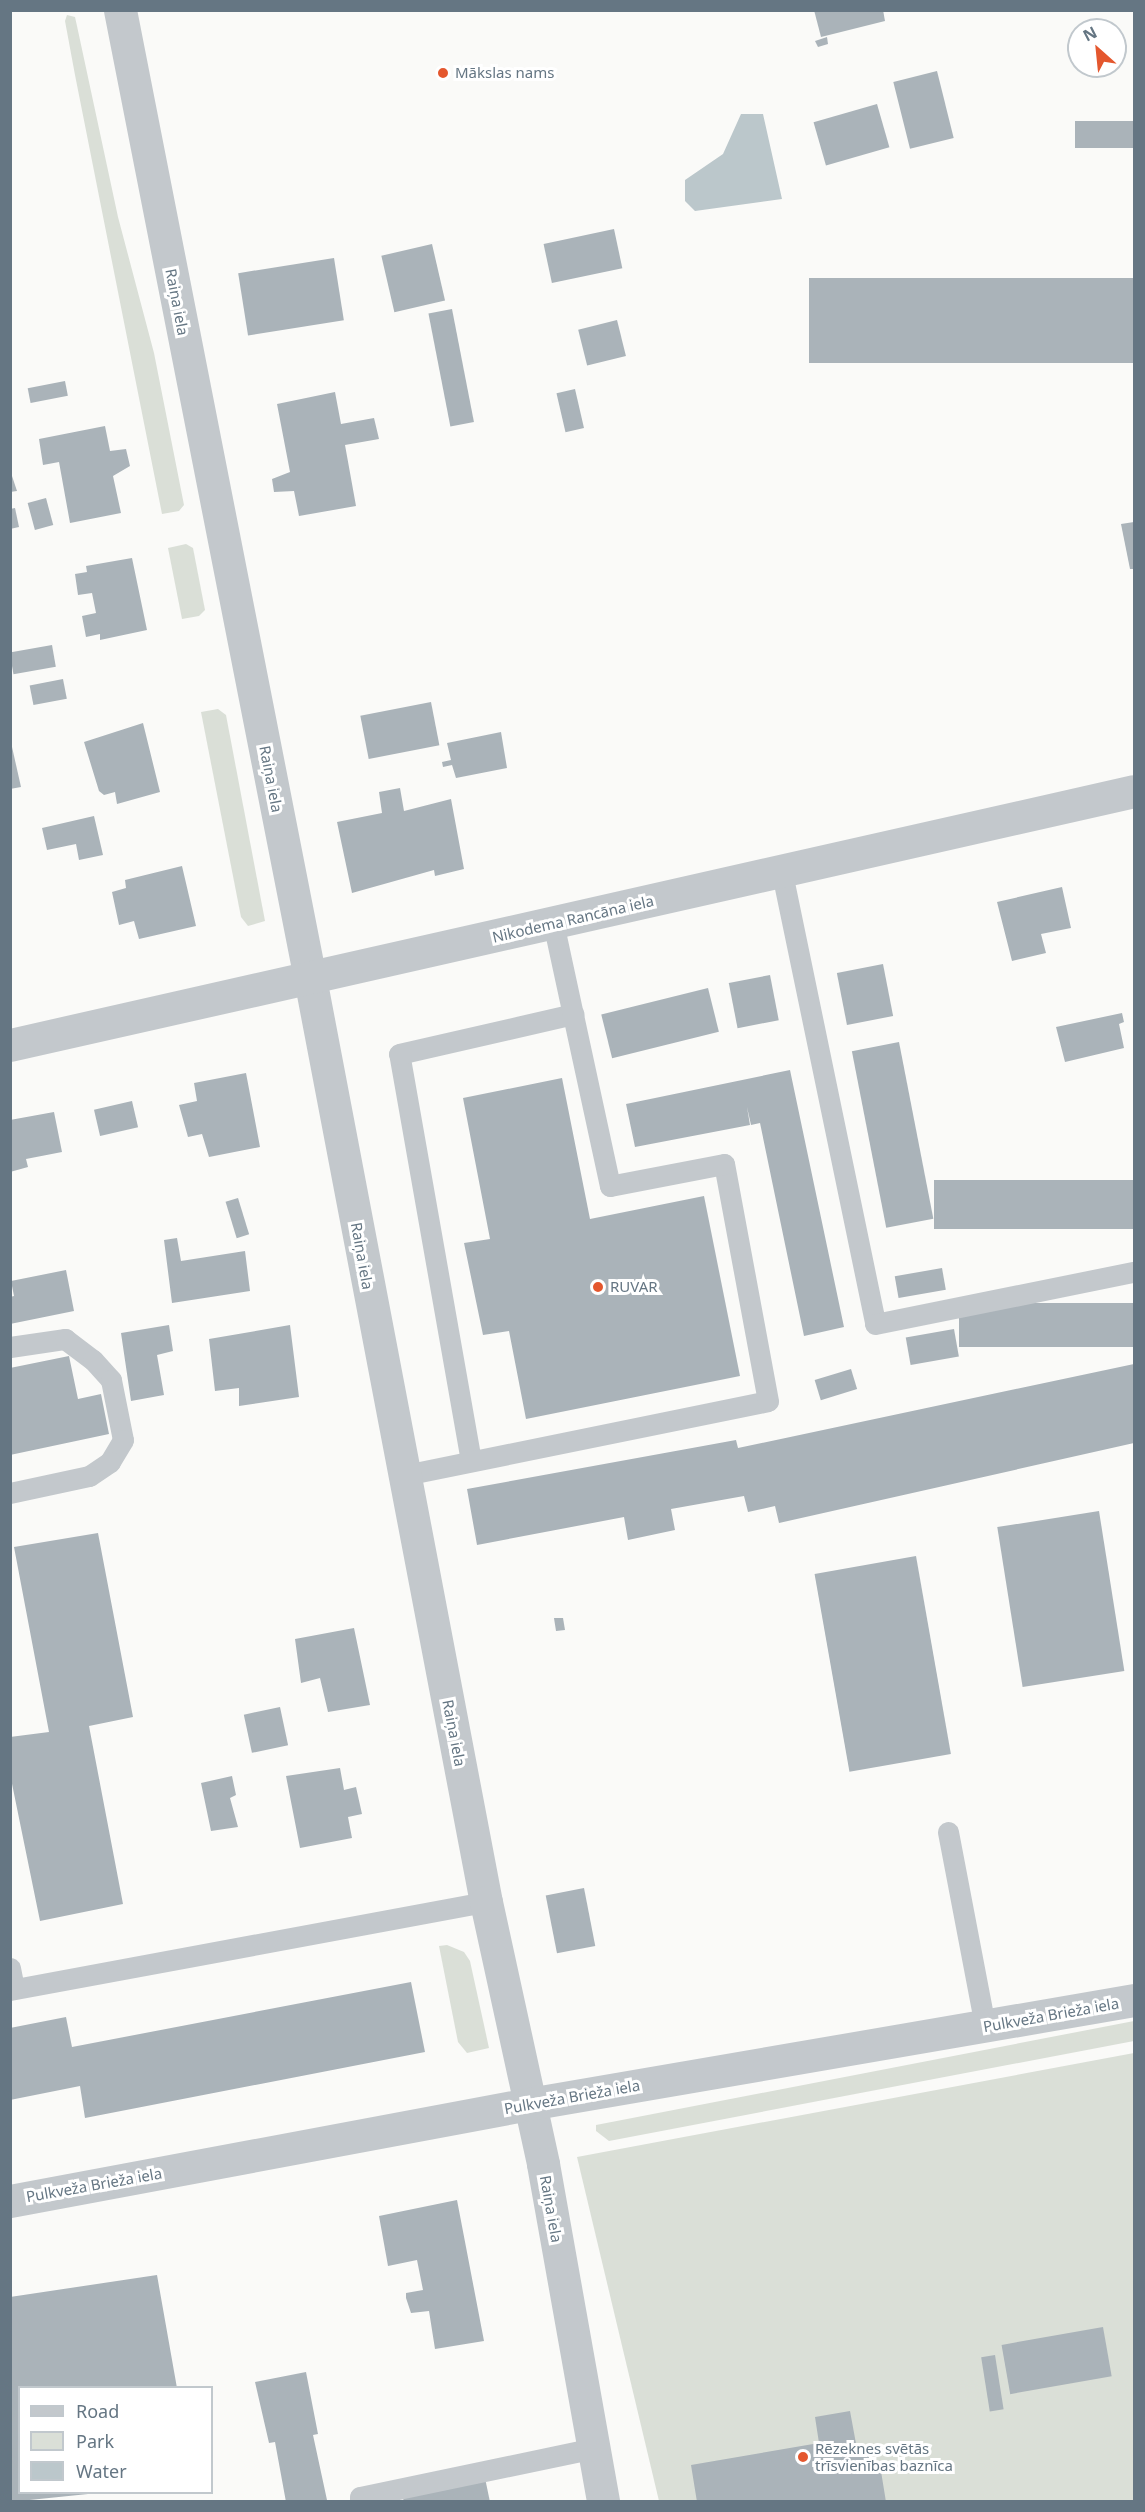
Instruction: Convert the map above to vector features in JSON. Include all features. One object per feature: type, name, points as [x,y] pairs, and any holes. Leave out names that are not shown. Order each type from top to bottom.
[{"type":"street","name":"Raiņa iela","points":[[120,10],[310,978],[486,1902],[529,2104],[603,2502]]},
{"type":"street","name":"Nikodema Rancāna iela","points":[[10,1045],[782,873],[1134,791]]},
{"type":"street","name":"Pulkveža Brieža iela","points":[[10,2201],[529,2104],[1134,2000]]},
{"type":"lane","points":[[782,873],[875,1324],[1134,1272]]},
{"type":"lane","points":[[405,1475],[768,1401],[724,1164],[610,1186],[553,923]]},
{"type":"lane","points":[[471,1461],[399,1054],[573,1014]]},
{"type":"lane","points":[[10,1347],[65,1339],[93,1360],[111,1380],[123,1440],[110,1462],[89,1476],[10,1493]]},
{"type":"lane","points":[[948,1832],[985,2026]]},
{"type":"lane","points":[[10,1968],[12,1990],[486,1902]]},
{"type":"lane","points":[[360,2502],[360,2497],[594,2448]]},
{"type":"green space","points":[[67,15],[75,17],[118,217],[154,353],[184,505],[179,511],[162,514],[75,75],[65,21]]},
{"type":"green space","points":[[186,544],[193,548],[205,610],[199,616],[182,619],[168,548]]},
{"type":"green space","points":[[218,709],[226,715],[265,921],[248,926],[241,917],[201,712]]},
{"type":"green space","points":[[447,1945],[464,1952],[470,1961],[489,2048],[467,2053],[458,2042],[439,1946]]},
{"type":"green space","points":[[1134,2021],[1134,2041],[609,2141],[596,2131],[596,2125]]},
{"type":"green space","points":[[1134,2053],[1133,2501],[659,2501],[577,2157]]},
{"type":"water","points":[[741,114],[763,114],[782,199],[695,211],[685,201],[685,180],[723,154]]},
{"type":"building","points":[[814,10],[883,10],[885,21],[821,37]]},
{"type":"building","points":[[827,37],[828,44],[818,47],[815,41]]},
{"type":"building","points":[[937,71],[954,138],[910,149],[893,82]]},
{"type":"building","points":[[877,104],[889,147],[826,165],[814,122]]},
{"type":"building","points":[[1075,121],[1134,121],[1134,148],[1075,148]]},
{"type":"building","points":[[614,229],[622,268],[552,283],[544,244]]},
{"type":"building","points":[[432,244],[445,301],[394,312],[381,256]]},
{"type":"building","points":[[334,258],[344,320],[248,335],[238,273]]},
{"type":"building","points":[[809,278],[1134,278],[1134,363],[809,363]]},
{"type":"building","points":[[452,309],[474,422],[450,426],[428,314]]},
{"type":"building","points":[[617,320],[626,356],[587,366],[578,330]]},
{"type":"building","points":[[65,381],[68,396],[31,403],[28,388]]},
{"type":"building","points":[[575,389],[584,428],[565,432],[556,393]]},
{"type":"building","points":[[335,392],[341,424],[374,418],[379,439],[345,445],[356,506],[299,516],[294,491],[274,492],[272,479],[290,472],[277,404]]},
{"type":"building","points":[[105,426],[110,451],[126,449],[130,466],[113,476],[121,513],[70,523],[59,462],[43,465],[39,439]]},
{"type":"building","points":[[10,470],[17,491],[10,492]]},
{"type":"building","points":[[46,498],[53,525],[35,530],[28,503]]},
{"type":"building","points":[[15,508],[19,527],[10,529],[10,509]]},
{"type":"building","points":[[1134,522],[1134,569],[1130,569],[1121,524]]},
{"type":"building","points":[[132,558],[147,630],[100,640],[100,634],[86,637],[82,616],[96,613],[92,593],[78,595],[75,574],[87,572],[86,566]]},
{"type":"building","points":[[52,645],[56,667],[13,674],[10,652]]},
{"type":"building","points":[[63,679],[67,699],[33,705],[30,685]]},
{"type":"building","points":[[431,702],[439,745],[369,759],[360,716]]},
{"type":"building","points":[[143,723],[160,792],[117,804],[115,792],[104,795],[99,791],[84,742]]},
{"type":"building","points":[[501,732],[507,768],[456,778],[452,765],[443,767],[442,762],[451,760],[447,743]]},
{"type":"building","points":[[10,738],[21,787],[10,789]]},
{"type":"building","points":[[400,788],[404,811],[451,799],[464,869],[435,876],[434,870],[352,893],[337,822],[382,813],[379,792]]},
{"type":"building","points":[[94,816],[103,855],[79,860],[76,844],[47,850],[42,828]]},
{"type":"building","points":[[182,866],[196,926],[139,939],[134,921],[119,925],[112,892],[126,888],[125,880]]},
{"type":"building","points":[[1062,887],[1071,928],[1041,934],[1046,953],[1012,961],[997,902]]},
{"type":"building","points":[[883,964],[893,1016],[847,1025],[837,973]]},
{"type":"building","points":[[770,975],[779,1020],[738,1028],[729,983]]},
{"type":"building","points":[[708,988],[719,1032],[612,1058],[601,1015]]},
{"type":"building","points":[[1122,1013],[1124,1022],[1119,1024],[1124,1048],[1065,1062],[1056,1027]]},
{"type":"building","points":[[899,1042],[933,1219],[886,1228],[852,1051]]},
{"type":"building","points":[[790,1070],[844,1327],[804,1336],[760,1123],[751,1125],[747,1107],[750,1125],[635,1147],[626,1104]]},
{"type":"building","points":[[246,1073],[260,1147],[209,1157],[202,1134],[188,1137],[179,1105],[197,1101],[194,1083]]},
{"type":"building","name":"RUVAR","points":[[562,1078],[590,1219],[704,1196],[740,1376],[526,1419],[509,1331],[483,1335],[464,1243],[490,1239],[463,1098]]},
{"type":"building","points":[[132,1101],[138,1127],[100,1136],[94,1110]]},
{"type":"building","points":[[54,1112],[62,1152],[26,1159],[28,1167],[10,1172],[10,1120]]},
{"type":"building","points":[[934,1180],[1134,1180],[1134,1229],[934,1229]]},
{"type":"building","points":[[238,1198],[249,1234],[237,1238],[226,1202]]},
{"type":"building","points":[[177,1238],[181,1261],[245,1251],[250,1291],[172,1303],[164,1240]]},
{"type":"building","points":[[942,1268],[946,1290],[899,1298],[895,1276]]},
{"type":"building","points":[[66,1270],[74,1311],[10,1324],[10,1297],[14,1296],[11,1281]]},
{"type":"building","points":[[959,1303],[1134,1303],[1134,1347],[959,1347]]},
{"type":"building","points":[[169,1325],[173,1351],[157,1355],[164,1395],[131,1401],[121,1333]]},
{"type":"building","points":[[290,1325],[299,1397],[239,1406],[239,1388],[215,1391],[209,1339]]},
{"type":"building","points":[[954,1329],[959,1357],[911,1365],[906,1338]]},
{"type":"building","points":[[69,1356],[78,1399],[101,1394],[109,1434],[10,1455],[10,1368]]},
{"type":"building","points":[[1134,1364],[1134,1443],[779,1523],[775,1506],[748,1512],[744,1496],[671,1509],[675,1530],[628,1540],[624,1517],[477,1545],[467,1489],[736,1440],[738,1448]]},
{"type":"building","points":[[851,1369],[857,1389],[821,1400],[815,1380]]},
{"type":"building","points":[[1099,1511],[1124,1671],[1023,1687],[997,1527]]},
{"type":"building","points":[[98,1533],[133,1717],[89,1726],[123,1904],[40,1921],[10,1774],[10,1737],[49,1732],[14,1547]]},
{"type":"building","points":[[916,1556],[951,1754],[849,1772],[815,1574]]},
{"type":"building","points":[[554,1618],[563,1618],[565,1630],[556,1631]]},
{"type":"building","points":[[354,1628],[370,1705],[328,1712],[320,1678],[301,1683],[295,1639]]},
{"type":"building","points":[[280,1707],[288,1745],[252,1753],[244,1715]]},
{"type":"building","points":[[340,1768],[344,1790],[356,1787],[362,1814],[348,1817],[352,1838],[300,1848],[286,1776]]},
{"type":"building","points":[[232,1776],[236,1795],[230,1798],[238,1827],[211,1831],[201,1783]]},
{"type":"building","points":[[584,1888],[595,1946],[557,1953],[546,1895]]},
{"type":"building","points":[[411,1982],[425,2052],[85,2118],[80,2086],[10,2100],[10,2028],[66,2017],[72,2047]]},
{"type":"building","points":[[457,2200],[484,2341],[435,2349],[429,2311],[411,2313],[406,2298],[406,2293],[423,2290],[417,2260],[388,2266],[379,2216]]},
{"type":"building","points":[[157,2275],[177,2386],[18,2386],[18,2494],[88,2494],[10,2502],[10,2297]]},
{"type":"building","points":[[1103,2327],[1112,2376],[1010,2394],[1002,2345]]},
{"type":"building","points":[[995,2355],[1004,2409],[990,2412],[981,2357]]},
{"type":"building","points":[[306,2372],[318,2434],[313,2435],[327,2500],[286,2502],[275,2442],[269,2443],[255,2382]]},
{"type":"building","name":"Rēzeknes svētās trīsvienības baznīca","points":[[850,2411],[857,2449],[880,2465],[886,2502],[697,2502],[691,2465],[819,2443],[815,2417]]},
{"type":"building","points":[[485,2478],[490,2502],[404,2502],[402,2495]]},
{"type":"place","name":"Mākslas nams","points":[[443,73]]},
{"type":"place","name":"RUVAR","points":[[598,1287]]},
{"type":"place","name":"Rēzeknes svētās trīsvienības baznīca","points":[[803,2457]]}]
